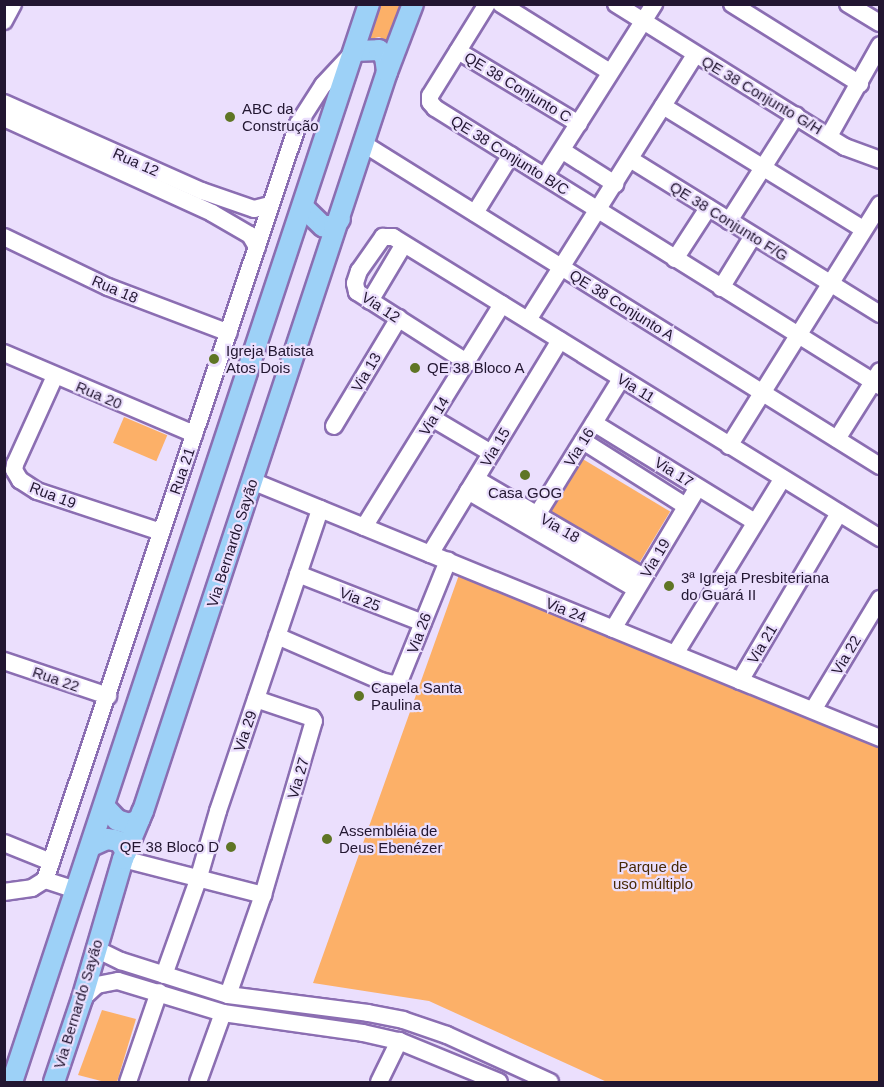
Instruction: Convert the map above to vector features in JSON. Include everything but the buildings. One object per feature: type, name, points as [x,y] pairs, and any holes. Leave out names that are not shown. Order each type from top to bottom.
[{"type":"main road","points":[[12,1083],[369,4]]},
{"type":"main road","name":"Via Bernardo Sayão","points":[[54,1083],[125,855],[143,811],[387,72],[414,4]]},
{"type":"main road","points":[[354,51],[379,50],[385,57],[387,72]]},
{"type":"main road","points":[[303,207],[322,226],[334,226],[340,219]]},
{"type":"main road","points":[[104,806],[117,820],[129,824],[139,820],[143,811]]},
{"type":"main road","points":[[91,846],[107,839],[114,840],[120,842],[125,855]]},
{"type":"street","points":[[4,21],[12,4]]},
{"type":"street","name":"QE 38 Conjunto C","points":[[430,96],[487,4]]},
{"type":"street","points":[[501,4],[610,72]]},
{"type":"street","name":"QE 38 Conjunto G/H","points":[[616,4],[829,136],[860,154],[879,160]]},
{"type":"street","name":"QE 38 Conjunto C","points":[[545,176],[563,151],[654,4]]},
{"type":"street","points":[[732,4],[860,84]]},
{"type":"street","points":[[848,4],[879,23]]},
{"type":"street","points":[[829,136],[860,84],[879,45]]},
{"type":"street","name":"Rua 21","points":[[45,880],[298,124],[323,85],[354,51]]},
{"type":"street","name":"QE 38 Conjunto C","points":[[458,51],[579,124]]},
{"type":"street","points":[[528,320],[596,208],[615,184],[695,55]]},
{"type":"street","points":[[323,85],[345,81]]},
{"type":"street","name":"QE 38 Conjunto B/C","points":[[430,96],[430,102],[435,108],[797,335],[877,380]]},
{"type":"street","name":"Rua 12","points":[[4,103],[202,191],[254,209],[270,205]]},
{"type":"street","points":[[663,106],[863,230]]},
{"type":"street","points":[[729,221],[796,116]]},
{"type":"street","name":"Rua 12","points":[[4,118],[212,213],[250,235],[257,247]]},
{"type":"street","name":"QE 38 Conjunto A","points":[[364,144],[879,466]]},
{"type":"street","points":[[563,151],[615,184]]},
{"type":"street","points":[[474,213],[511,155]]},
{"type":"street","name":"QE 38 Conjunto F/G","points":[[630,159],[879,314]]},
{"type":"street","points":[[729,446],[879,204]]},
{"type":"street","points":[[675,259],[708,208]]},
{"type":"street","name":"Via 12","points":[[399,241],[386,236],[378,241],[356,278],[357,292],[468,363]]},
{"type":"street","points":[[721,288],[753,236]]},
{"type":"street","name":"Rua 18","points":[[4,237],[108,286],[229,333]]},
{"type":"street","points":[[370,301],[399,241]]},
{"type":"street","name":"Via 11","points":[[399,241],[879,538]]},
{"type":"street","name":"Via 14","points":[[364,527],[468,363],[502,304]]},
{"type":"street","name":"Via 13","points":[[334,426],[399,318]]},
{"type":"street","name":"Via 15","points":[[430,554],[560,340]]},
{"type":"street","name":"Rua 20","points":[[4,353],[194,435]]},
{"type":"street","name":"Rua 19","points":[[55,376],[15,464],[14,470],[20,480],[37,491],[161,532]]},
{"type":"street","name":"Via 16","points":[[537,515],[621,379]]},
{"type":"street","points":[[837,439],[877,380]]},
{"type":"street","points":[[432,418],[491,453]]},
{"type":"street","name":"Via 17","points":[[594,423],[755,522]]},
{"type":"street","name":"Via 17","points":[[583,441],[686,507]]},
{"type":"street","points":[[675,654],[783,478]]},
{"type":"street","name":"Via 24","points":[[252,481],[879,737]]},
{"type":"street","name":"Via 18","points":[[472,485],[537,515],[640,583]]},
{"type":"street","name":"Via 18","points":[[472,485],[640,583]]},
{"type":"street","name":"Via 19","points":[[612,628],[698,486]]},
{"type":"street","name":"Via 29","points":[[198,880],[218,811],[320,509]]},
{"type":"street","name":"Via 21","points":[[740,681],[839,513]]},
{"type":"street","name":"Via 26","points":[[277,636],[392,684],[401,679],[448,561]]},
{"type":"street","name":"Via 25","points":[[298,574],[423,623]]},
{"type":"street","name":"Via 22","points":[[813,710],[879,599]]},
{"type":"street","name":"Rua 22","points":[[4,661],[108,696]]},
{"type":"street","name":"Via 27","points":[[228,995],[263,895],[314,722],[312,718],[256,699]]},
{"type":"street","points":[[4,843],[51,862]]},
{"type":"street","points":[[125,855],[198,880],[263,895]]},
{"type":"street","points":[[4,892],[32,888],[45,880],[76,890]]},
{"type":"street","points":[[164,975],[198,880]]},
{"type":"street","points":[[96,949],[164,975],[228,995],[403,1020],[447,1035],[550,1083]]},
{"type":"street","points":[[82,999],[97,985],[118,981],[223,1013],[322,1026],[399,1041],[488,1080]]},
{"type":"street","points":[[128,1083],[159,992]]},
{"type":"street","points":[[304,1025],[315,1006]]},
{"type":"street","points":[[315,1006],[322,1026]]},
{"type":"street","points":[[198,1083],[223,1013]]},
{"type":"street","points":[[379,1083],[399,1041]]},
{"type":"green space","points":[[381,5],[405,5],[392,51],[386,40],[379,37],[370,39]]},
{"type":"green space","points":[[124,417],[167,435],[156,461],[113,443]]},
{"type":"green space","points":[[581,458],[670,512],[638,565],[549,511]]},
{"type":"green space","name":"Parque de uso múltiplo","points":[[460,572],[879,742],[879,1082],[607,1082],[429,1001],[313,983]]},
{"type":"green space","points":[[102,1010],[136,1019],[117,1082],[105,1082],[78,1075]]},
{"type":"place","name":"ABC da Construção","points":[[230,117]]},
{"type":"place","name":"Igreja Batista Atos Dois","points":[[214,359]]},
{"type":"place","name":"QE 38 Bloco A","points":[[415,368]]},
{"type":"place","name":"Casa GOG","points":[[525,475]]},
{"type":"place","name":"3ª Igreja Presbiteriana do Guará II","points":[[669,586]]},
{"type":"place","name":"Capela Santa Paulina","points":[[359,696]]},
{"type":"place","name":"Assembléia de Deus Ebenézer","points":[[327,839]]},
{"type":"place","name":"QE 38 Bloco D","points":[[231,847]]}]
